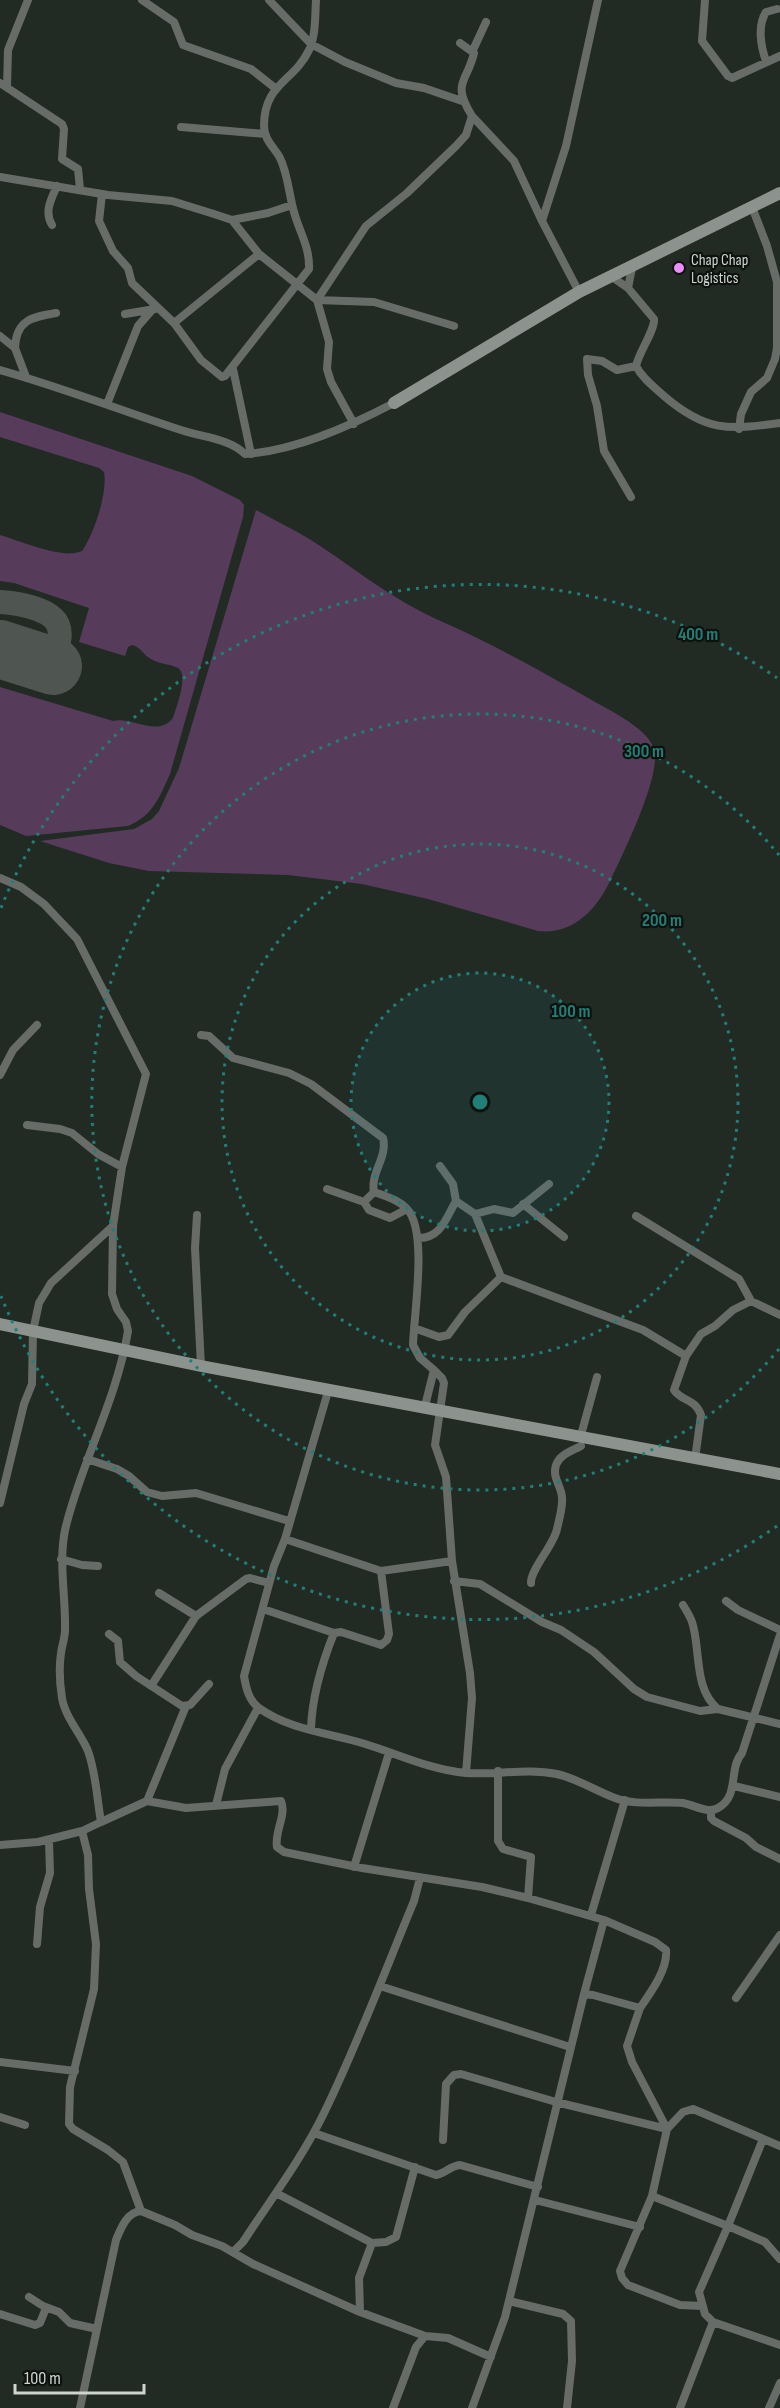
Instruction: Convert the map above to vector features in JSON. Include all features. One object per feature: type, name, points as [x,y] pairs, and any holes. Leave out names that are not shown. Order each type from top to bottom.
[{"type":"main road","points":[[394,403],[579,292],[632,268],[780,193]]},
{"type":"main road","points":[[0,1324],[201,1366],[329,1388],[780,1474]]},
{"type":"street","points":[[28,0],[8,50],[3,85],[62,124],[64,129],[62,159],[78,168],[80,189]]},
{"type":"street","points":[[142,0],[174,22],[183,45],[251,69],[275,88]]},
{"type":"street","points":[[269,0],[311,44],[345,62],[396,83],[424,88],[462,101]]},
{"type":"street","points":[[102,194],[99,221],[113,251],[128,268],[132,283],[155,309],[174,323],[201,360],[222,377],[233,369],[307,273],[309,261],[306,243],[292,205],[280,159],[265,134],[265,113],[275,88],[292,74],[311,44],[316,0]]},
{"type":"street","points":[[542,221],[566,146],[598,0]]},
{"type":"street","points":[[705,0],[702,41],[728,76],[732,78],[780,56]]},
{"type":"street","points":[[766,62],[761,44],[762,19],[766,12],[777,9]]},
{"type":"street","points":[[486,22],[473,50],[474,56],[462,80],[462,101],[472,116],[514,160],[542,221],[579,292]]},
{"type":"street","points":[[460,43],[473,50]]},
{"type":"street","points":[[354,424],[331,382],[327,369],[328,342],[317,300],[366,226],[407,193],[456,146],[466,135],[472,116]]},
{"type":"street","points":[[181,127],[265,134]]},
{"type":"street","points":[[0,177],[102,194],[172,201],[232,220],[268,213],[292,205]]},
{"type":"street","points":[[52,225],[48,218],[48,209],[57,186]]},
{"type":"street","points":[[740,429],[741,414],[751,392],[767,378],[775,359],[777,274],[752,207]]},
{"type":"street","points":[[232,220],[259,255],[317,300],[374,302],[454,326]]},
{"type":"street","points":[[174,323],[259,255]]},
{"type":"street","points":[[628,288],[632,268]]},
{"type":"street","points":[[612,277],[628,288],[655,323],[639,353],[636,366]]},
{"type":"street","points":[[125,314],[155,309]]},
{"type":"street","points":[[107,404],[138,326],[155,309]]},
{"type":"street","points":[[26,377],[15,348],[15,336],[21,325],[30,320],[56,313]]},
{"type":"street","points":[[0,336],[15,348]]},
{"type":"street","points":[[631,497],[604,451],[597,406],[588,375],[587,359],[602,361],[617,370],[636,366]]},
{"type":"street","points":[[636,366],[681,410],[712,426],[740,429],[780,423]]},
{"type":"street","points":[[233,369],[251,454]]},
{"type":"street","points":[[0,370],[237,447],[245,454],[278,449],[354,424],[394,403]]},
{"type":"street","points":[[0,878],[21,887],[38,898],[77,939],[146,1074],[122,1167],[113,1226],[112,1294],[117,1309],[126,1322],[128,1331],[125,1349],[110,1402],[87,1459],[66,1522],[61,1559],[65,1585],[65,1633],[60,1654],[62,1700],[87,1749],[93,1768],[101,1822]]},
{"type":"street","points":[[0,1075],[14,1050],[37,1025]]},
{"type":"street","points":[[201,1035],[209,1036],[233,1058],[289,1073],[311,1084],[377,1131],[385,1144],[374,1178],[374,1192],[364,1202]]},
{"type":"street","points":[[27,1125],[60,1129],[72,1133],[98,1154],[122,1167]]},
{"type":"street","points":[[419,1238],[429,1238],[435,1234],[456,1201],[453,1184],[440,1166]]},
{"type":"street","points":[[475,1214],[494,1209],[513,1213],[549,1184]]},
{"type":"street","points":[[327,1189],[364,1202],[369,1210],[390,1218],[407,1209]]},
{"type":"street","points":[[374,1192],[402,1204],[414,1218],[419,1238],[413,1345],[420,1358],[442,1378],[444,1383],[435,1445],[446,1477],[454,1581],[471,1690],[466,1773]]},
{"type":"street","points":[[456,1201],[475,1214],[501,1277],[644,1330],[686,1356]]},
{"type":"street","points":[[523,1204],[564,1237]]},
{"type":"street","points":[[197,1215],[195,1248],[201,1366]]},
{"type":"street","points":[[636,1216],[739,1279],[751,1301],[780,1315]]},
{"type":"street","points":[[0,1503],[24,1404],[32,1384],[33,1331],[39,1303],[51,1283],[113,1226]]},
{"type":"street","points":[[414,1328],[439,1337],[448,1335],[465,1312],[501,1277]]},
{"type":"street","points":[[695,1459],[701,1415],[699,1408],[691,1401],[677,1395],[674,1390],[686,1356],[700,1334],[715,1326],[733,1310],[751,1301]]},
{"type":"street","points":[[425,1407],[434,1370]]},
{"type":"street","points":[[580,1435],[597,1377]]},
{"type":"street","points":[[329,1388],[285,1539],[269,1583],[244,1676],[247,1691],[258,1708],[291,1724],[427,1765],[466,1773],[527,1770],[558,1774],[625,1800],[683,1803],[711,1810],[718,1809],[726,1801],[734,1786],[734,1768],[742,1752],[780,1633],[726,1601]]},
{"type":"street","points":[[531,1583],[532,1575],[553,1541],[557,1530],[562,1496],[554,1476],[556,1465],[561,1456],[581,1446],[559,1436],[557,1431]]},
{"type":"street","points":[[87,1459],[117,1469],[147,1492],[162,1496],[196,1493],[289,1521]]},
{"type":"street","points":[[285,1539],[381,1571],[452,1561]]},
{"type":"street","points":[[61,1559],[82,1565],[98,1566]]},
{"type":"street","points":[[263,1609],[334,1633],[341,1632],[381,1645],[387,1640],[389,1634],[381,1571]]},
{"type":"street","points":[[151,1686],[196,1616],[246,1579],[269,1583]]},
{"type":"street","points":[[454,1581],[480,1584],[542,1622],[561,1630],[594,1652],[634,1689],[647,1697],[700,1711],[718,1709],[780,1724]]},
{"type":"street","points":[[159,1593],[196,1616]]},
{"type":"street","points":[[683,1605],[692,1623],[700,1674],[708,1694],[718,1709]]},
{"type":"street","points":[[311,1729],[316,1692],[334,1633]]},
{"type":"street","points":[[109,1634],[118,1641],[120,1662],[151,1686],[186,1707]]},
{"type":"street","points":[[147,1802],[186,1707],[190,1706],[209,1684]]},
{"type":"street","points":[[216,1805],[225,1769],[258,1708]]},
{"type":"street","points":[[354,1867],[389,1753]]},
{"type":"street","points":[[498,1772],[498,1841],[503,1849],[531,1857],[528,1898]]},
{"type":"street","points":[[734,1786],[780,1797]]},
{"type":"street","points":[[591,1916],[625,1800]]},
{"type":"street","points":[[0,1845],[49,1840],[82,1831],[147,1802],[186,1808],[281,1801],[284,1806],[275,1839],[277,1847],[284,1852],[354,1867],[482,1887],[604,1920],[655,1942],[666,1950],[667,1958],[662,1971],[640,2008],[627,2046],[632,2062],[667,2129]]},
{"type":"street","points":[[711,1810],[711,1818],[714,1821],[746,1838],[756,1847],[780,1858]]},
{"type":"street","points":[[82,1831],[88,1855],[89,1889],[96,1944],[94,1989],[70,2087],[69,2124],[123,2162],[141,2211]]},
{"type":"street","points":[[37,1944],[40,1907],[50,1873],[49,1840]]},
{"type":"street","points":[[234,2252],[276,2193],[314,2133],[380,1986],[414,1901],[420,1878]]},
{"type":"street","points":[[472,2408],[509,2301],[535,2200],[556,2102],[604,1920]]},
{"type":"street","points":[[736,1998],[780,1935]]},
{"type":"street","points":[[380,1986],[570,2047]]},
{"type":"street","points":[[584,1994],[640,2008]]},
{"type":"street","points":[[0,2062],[75,2071]]},
{"type":"street","points":[[443,2140],[446,2084],[454,2075],[461,2074],[556,2102],[667,2129]]},
{"type":"street","points":[[702,2306],[680,2305],[628,2285],[620,2271],[652,2196],[667,2129],[683,2112],[693,2109],[780,2146]]},
{"type":"street","points":[[0,2117],[25,2125]]},
{"type":"street","points":[[314,2133],[436,2175],[444,2173],[452,2166],[460,2165],[538,2187]]},
{"type":"street","points":[[763,2139],[699,2292],[705,2314],[713,2322],[780,2344]]},
{"type":"street","points":[[276,2193],[372,2243],[386,2242],[396,2237],[415,2167]]},
{"type":"street","points":[[652,2196],[765,2242],[780,2259]]},
{"type":"street","points":[[535,2200],[640,2227]]},
{"type":"street","points":[[80,2408],[116,2240],[129,2216],[135,2211],[141,2211],[175,2225],[192,2235],[234,2252],[253,2264],[360,2312],[425,2336],[448,2338],[491,2357]]},
{"type":"street","points":[[360,2312],[359,2278],[372,2243]]},
{"type":"street","points":[[29,2297],[46,2308],[59,2312],[70,2323],[97,2329]]},
{"type":"street","points":[[509,2301],[563,2314],[572,2320],[572,2361],[567,2408]]},
{"type":"street","points":[[0,2314],[35,2325],[40,2323],[46,2308]]},
{"type":"street","points":[[680,2408],[713,2322]]},
{"type":"street","points":[[410,2331],[416,2348]]},
{"type":"street","points":[[393,2408],[416,2348],[425,2336]]},
{"type":"street","points":[[769,2408],[780,2383]]},
{"type":"shaded area","points":[[0,412],[192,476],[240,500],[244,505],[243,517],[170,774],[150,811],[128,826],[26,836],[0,825],[0,687],[113,721],[160,726],[167,724],[173,718],[181,692],[182,677],[178,668],[154,661],[135,646],[128,647],[125,656],[79,642],[89,608],[14,583],[0,581],[0,535],[53,551],[74,553],[82,551],[99,513],[105,480],[104,472],[99,468],[0,437]]},
{"type":"shaded area","points":[[256,510],[311,540],[377,585],[425,614],[468,633],[612,711],[633,725],[650,741],[654,749],[655,761],[640,815],[604,892],[598,902],[582,918],[562,929],[538,931],[428,899],[362,884],[288,875],[149,871],[109,863],[40,841],[134,829],[152,819],[159,811],[179,768]]},
{"type":"taxiway","points":[[0,602],[24,605],[48,614],[58,625],[60,633],[52,658],[46,665],[31,673],[19,671],[0,652]]},
{"type":"runway","points":[[0,649],[53,666]]},
{"type":"place","name":"Chap Chap Logistics","points":[[679,268]]}]
